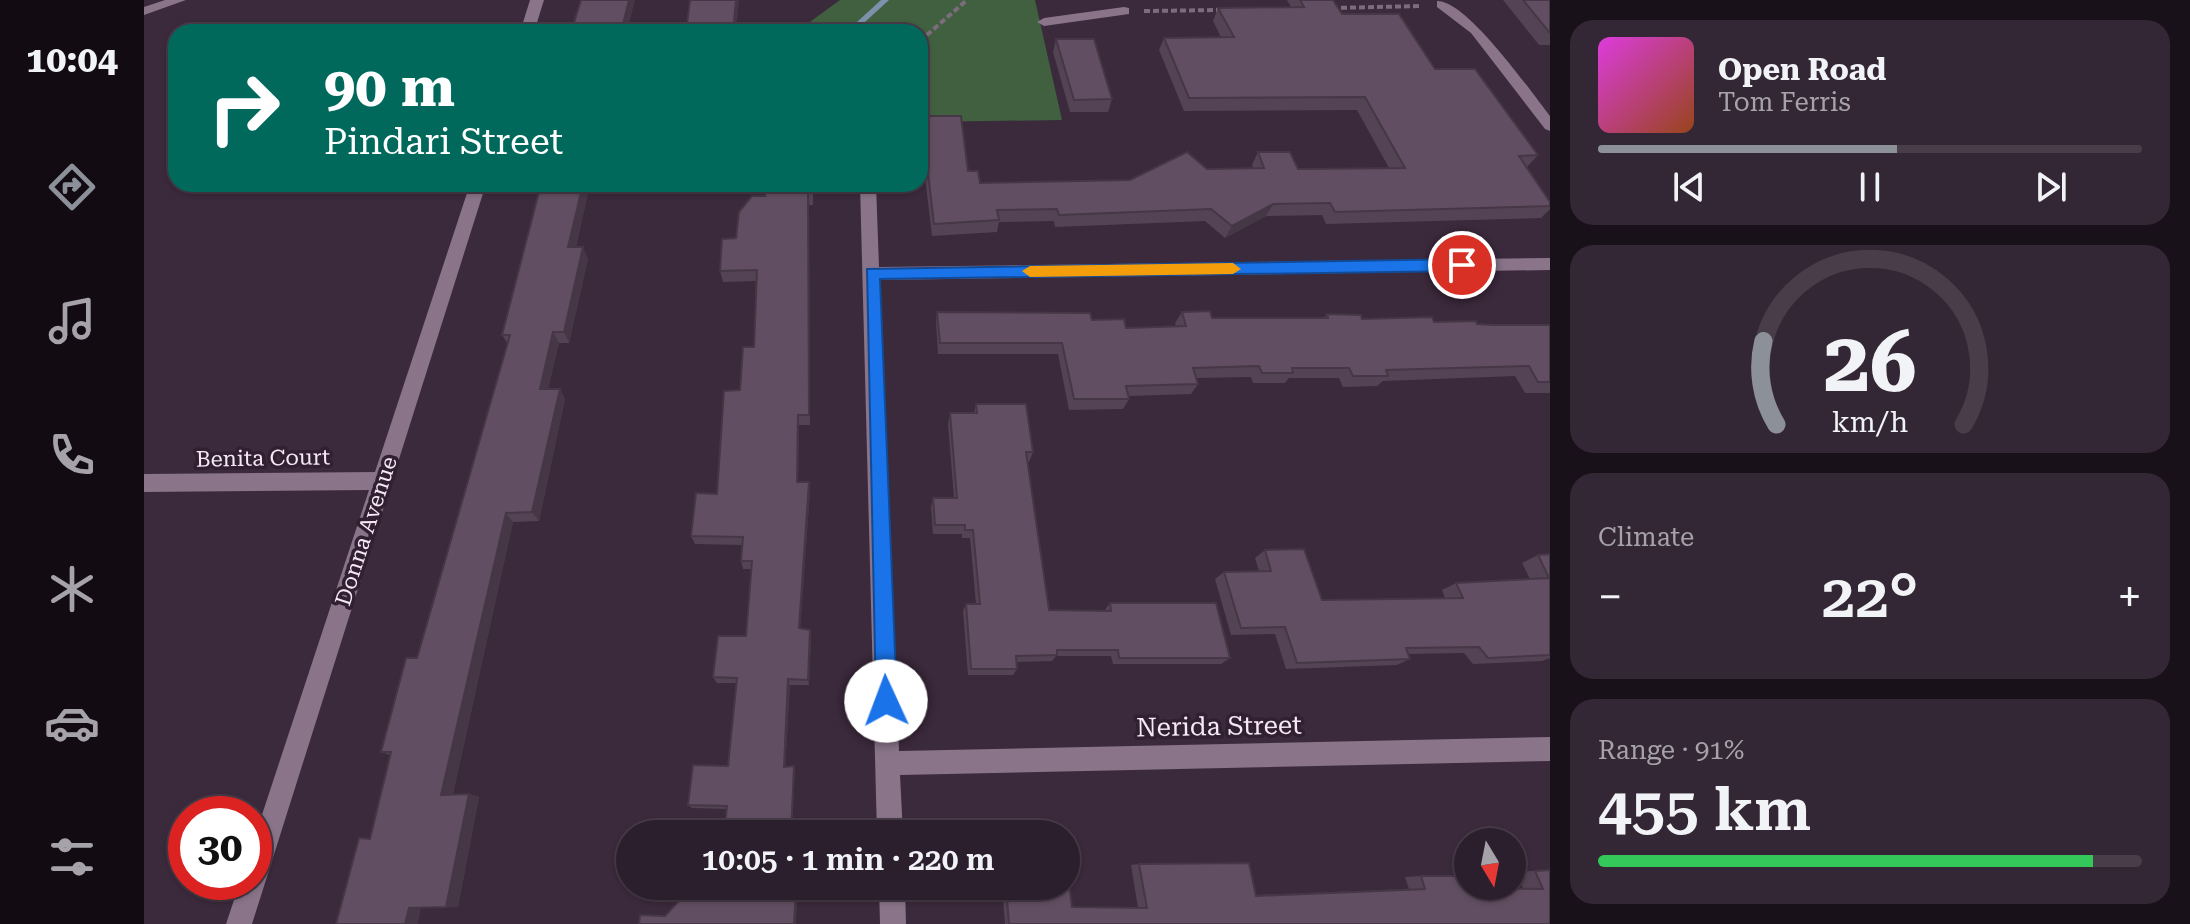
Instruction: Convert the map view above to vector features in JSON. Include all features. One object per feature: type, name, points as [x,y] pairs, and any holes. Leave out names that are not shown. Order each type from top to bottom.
[{"type":"street","points":[[144,11],[179,0]]},
{"type":"street","points":[[530,24],[537,0]]},
{"type":"street","points":[[1442,4],[1476,30],[1550,126]]},
{"type":"street","points":[[1044,22],[1124,11]]},
{"type":"street","name":"Donna Avenue","points":[[272,824],[475,192]]},
{"type":"street","points":[[868,192],[890,820]]},
{"type":"street","points":[[872,274],[1550,264]]},
{"type":"street","name":"Benita Court","points":[[144,483],[382,481]]},
{"type":"street","name":"Nerida Street","points":[[888,763],[1550,749]]},
{"type":"street","name":"Donna Avenue","points":[[239,924],[247,900]]},
{"type":"street","points":[[892,900],[893,924]]},
{"type":"path","points":[[928,34],[967,0]]},
{"type":"path","points":[[1327,8],[1442,4]]},
{"type":"path","points":[[1124,11],[1234,10]]},
{"type":"green space","points":[[840,0],[1035,0],[1062,120],[928,122],[928,24],[807,24]]},
{"type":"building","points":[[581,0],[629,0],[623,24],[574,24]]},
{"type":"building","points":[[690,0],[736,0],[734,24],[687,24]]},
{"type":"building","points":[[1300,0],[1333,0],[1342,14],[1399,14],[1435,69],[1475,69],[1538,155],[1519,156],[1550,206],[1335,212],[1330,203],[1273,204],[1232,226],[1211,209],[1059,215],[1057,209],[997,210],[999,220],[934,224],[928,173],[928,116],[961,116],[968,171],[978,171],[980,183],[1130,180],[1187,152],[1207,169],[1264,168],[1258,152],[1290,152],[1298,169],[1405,168],[1365,97],[1189,98],[1164,38],[1234,37],[1218,8],[1304,7]]},
{"type":"building","points":[[1523,0],[1550,0],[1550,32],[1549,32]]},
{"type":"building","points":[[1056,39],[1094,39],[1112,99],[1074,100]]},
{"type":"building","points":[[539,192],[581,192],[568,247],[583,247],[564,332],[553,332],[540,389],[560,389],[532,512],[506,513],[441,795],[469,794],[446,907],[409,908],[405,924],[336,924],[359,838],[370,839],[391,752],[381,752],[406,658],[417,658],[510,335],[502,335]]},
{"type":"building","points":[[765,192],[813,193],[808,193],[809,415],[798,415],[797,482],[809,482],[799,628],[810,630],[808,680],[788,679],[784,767],[794,766],[792,820],[726,820],[727,806],[688,805],[693,765],[728,766],[737,678],[713,677],[718,636],[746,636],[752,561],[741,561],[743,537],[691,536],[696,493],[717,494],[724,391],[740,390],[743,347],[754,347],[757,270],[720,271],[722,239],[736,238],[739,212],[752,196],[765,196]]},
{"type":"building","points":[[1210,311],[1212,318],[1328,318],[1327,314],[1361,315],[1362,319],[1432,317],[1434,322],[1550,325],[1550,382],[1538,382],[1529,366],[1386,370],[1388,376],[1353,376],[1349,368],[1292,368],[1293,373],[1262,373],[1259,366],[1193,368],[1198,384],[1126,386],[1129,399],[1074,399],[1062,343],[940,343],[937,312],[1090,313],[1092,320],[1124,319],[1126,328],[1186,326],[1182,312]]},
{"type":"building","points":[[976,404],[1026,404],[1033,452],[1026,452],[1049,610],[1111,611],[1110,603],[1216,603],[1230,658],[1119,658],[1118,650],[1057,650],[1057,655],[1016,656],[1017,669],[971,669],[966,604],[980,604],[973,530],[965,530],[965,525],[935,525],[933,498],[957,498],[950,413],[977,413]]},
{"type":"building","points":[[1304,549],[1322,600],[1463,598],[1456,583],[1549,578],[1538,555],[1550,554],[1550,655],[1488,658],[1479,647],[1406,648],[1410,659],[1297,663],[1285,627],[1241,628],[1224,572],[1271,571],[1265,550]]},
{"type":"building","points":[[1249,863],[1256,896],[1425,889],[1421,876],[1454,876],[1454,900],[1526,900],[1526,889],[1543,889],[1535,871],[1550,870],[1550,924],[1009,924],[1007,900],[1071,900],[1072,907],[1147,908],[1139,864]]},
{"type":"building","points":[[679,900],[795,900],[794,924],[639,924],[640,915],[665,916]]},
{"type":"waterway","points":[[859,24],[885,0]]},
{"type":"slow traffic","points":[[1030,271],[1233,269]]},
{"type":"route","points":[[886,701],[872,274],[1462,265]]}]
